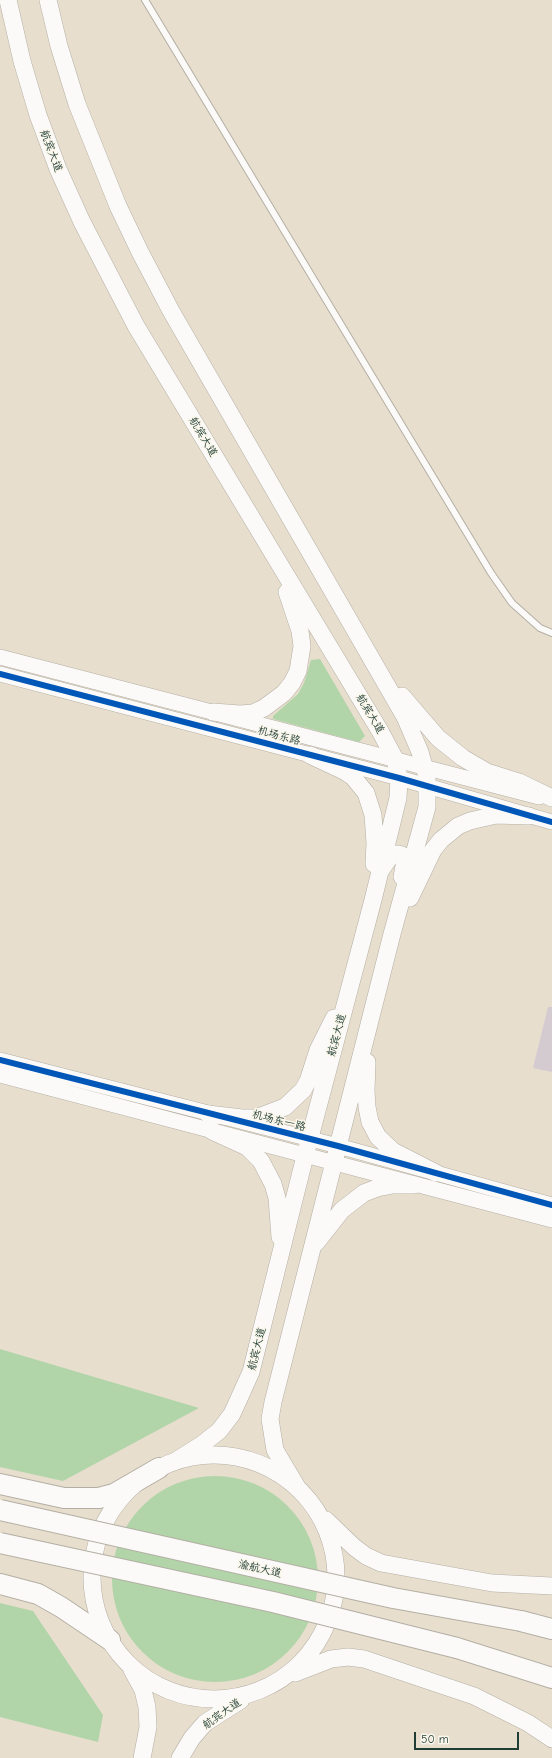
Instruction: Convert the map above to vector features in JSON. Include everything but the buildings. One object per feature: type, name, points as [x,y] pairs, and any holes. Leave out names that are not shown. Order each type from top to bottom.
[{"type":"highway","points":[[0,1484],[64,1498],[99,1498],[114,1494],[167,1465]]},
{"type":"highway","name":"渝航大道","points":[[0,1510],[393,1598],[521,1621]]},
{"type":"highway","points":[[0,1543],[273,1602],[457,1648],[552,1668]]},
{"type":"highway","points":[[0,1584],[38,1594],[61,1607],[110,1640]]},
{"type":"highway","points":[[521,1621],[552,1625]]},
{"type":"highway","points":[[521,1621],[552,1629]]},
{"type":"highway","points":[[457,1648],[552,1678]]},
{"type":"main road","name":"航宾大道","points":[[8,0],[22,61],[38,115],[58,169],[82,222],[136,326],[380,731],[394,759],[399,778],[398,798],[373,900],[305,1156],[251,1372],[232,1414],[218,1431],[201,1445],[132,1487],[108,1517],[100,1537],[94,1557],[93,1579],[95,1600],[101,1620],[110,1640],[131,1666]]},
{"type":"main road","points":[[48,0],[59,46],[77,104],[118,206],[140,252],[175,317],[405,717],[414,735],[425,768],[428,786],[427,807],[392,934],[273,1402],[270,1419],[275,1450],[324,1525],[330,1540],[336,1570],[334,1600],[330,1615],[318,1642],[308,1655],[284,1678]]},
{"type":"main road","points":[[213,712],[240,714],[253,713],[264,708],[284,693],[298,671],[302,646],[300,631],[274,554]]},
{"type":"main road","points":[[376,666],[450,749],[487,772],[519,782],[552,799]]},
{"type":"main road","points":[[310,755],[344,770],[353,777],[360,784],[370,802],[375,836],[373,900]]},
{"type":"main road","points":[[392,934],[434,850],[448,834],[470,821],[483,817],[496,815],[529,816]]},
{"type":"main road","points":[[379,874],[392,854],[398,854],[404,858],[392,934]]},
{"type":"main road","points":[[208,1114],[256,1118],[285,1107],[295,1100],[308,1081],[318,1050],[348,991]]},
{"type":"main road","points":[[369,1024],[366,1090],[370,1122],[378,1137],[393,1151],[436,1173]]},
{"type":"main road","points":[[212,1132],[247,1147],[261,1161],[268,1172],[277,1198],[281,1251]]},
{"type":"main road","points":[[312,1249],[342,1210],[364,1193],[377,1188],[393,1185],[414,1185]]},
{"type":"main road","points":[[167,1465],[207,1455],[240,1458],[271,1469],[302,1493],[343,1538],[366,1556],[381,1563],[492,1583],[552,1586]]},
{"type":"main road","points":[[131,1666],[157,1685],[188,1697],[221,1699],[254,1693],[284,1678],[331,1659],[348,1657],[364,1659],[474,1696],[528,1723],[552,1739]]},
{"type":"main road","points":[[131,1666],[143,1690],[147,1707],[148,1726],[142,1758]]},
{"type":"main road","name":"航宾大道","points":[[180,1758],[192,1738],[205,1723],[222,1711],[254,1693]]},
{"type":"street","name":"机场东路","points":[[0,656],[425,768],[552,799]]},
{"type":"street","name":"机场东路","points":[[0,674],[399,778],[552,822]]},
{"type":"street","name":"机场东一路","points":[[0,1060],[338,1146],[552,1205]]},
{"type":"street","points":[[0,1075],[333,1164],[552,1220]]},
{"type":"lane","points":[[145,0],[491,573],[512,603],[535,624],[552,633]]},
{"type":"green space","points":[[320,659],[365,736],[359,742],[273,719],[273,716],[298,694],[304,683],[311,660]]},
{"type":"green space","points":[[0,1349],[199,1408],[63,1481],[0,1467]]},
{"type":"green space","points":[[215,1476],[245,1480],[264,1488],[288,1506],[306,1530],[314,1549],[318,1579],[314,1609],[306,1628],[288,1652],[264,1670],[245,1678],[215,1682],[185,1678],[166,1670],[142,1652],[124,1628],[116,1609],[112,1579],[116,1549],[124,1530],[142,1506],[166,1488],[185,1480]]},
{"type":"green space","points":[[0,1603],[33,1611],[103,1715],[98,1742],[0,1717]]},
{"type":"cycle path","points":[[0,674],[399,778],[552,822]]},
{"type":"cycle path","points":[[0,1060],[338,1146],[552,1205]]}]
